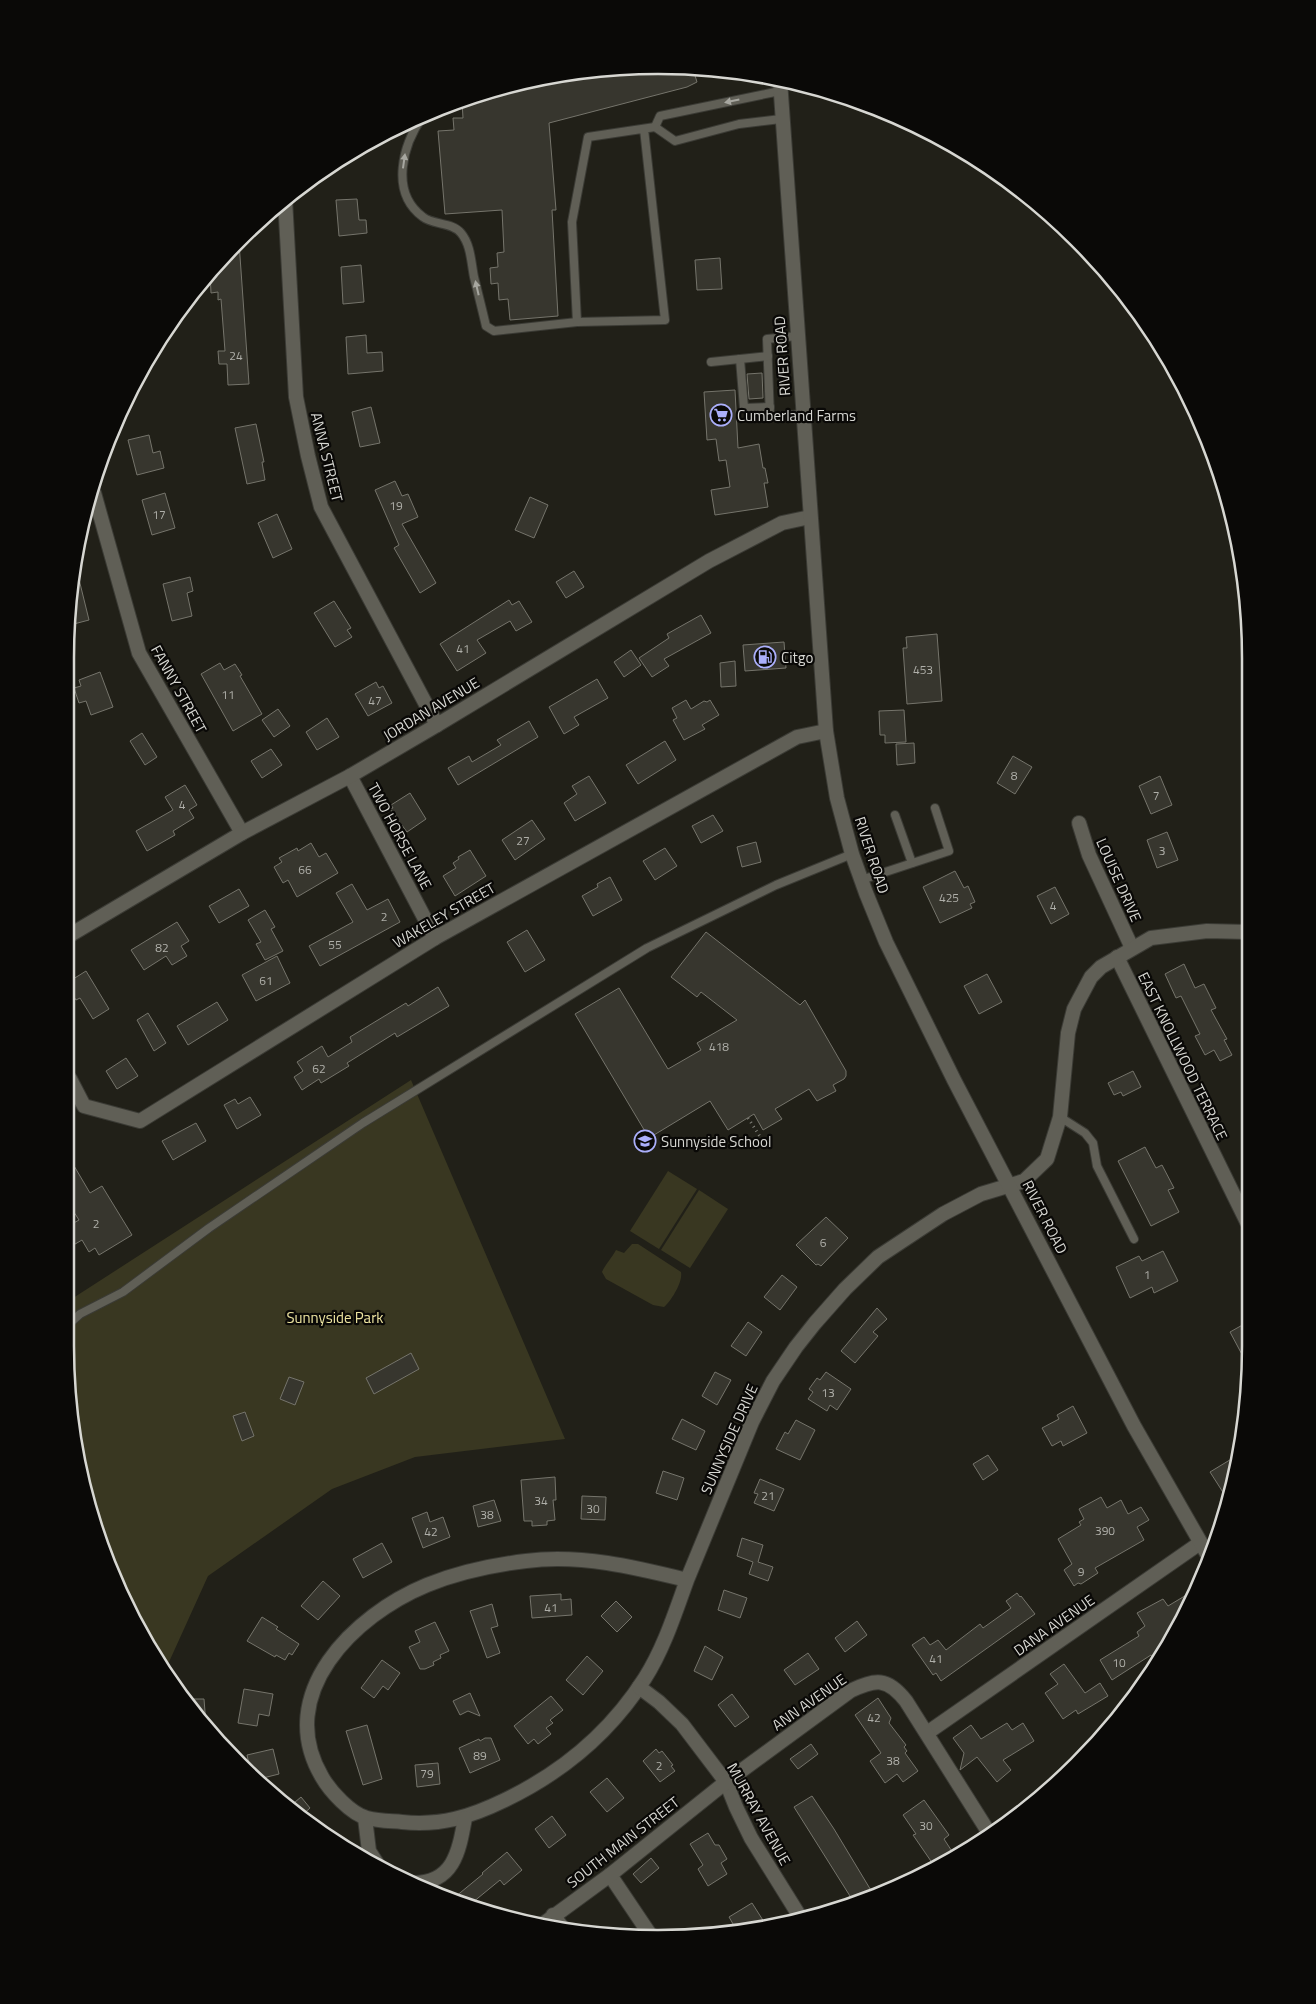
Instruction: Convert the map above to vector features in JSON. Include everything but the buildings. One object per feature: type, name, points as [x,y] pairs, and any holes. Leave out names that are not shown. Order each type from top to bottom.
[{"type":"street","name":"RIVER ROAD","points":[[780,87],[826,731],[837,798],[852,854],[886,942],[954,1080],[1011,1186],[1134,1426],[1205,1551]]},
{"type":"street","name":"ANNA STREET","points":[[286,208],[296,397],[321,506],[437,725]]},
{"type":"street","name":"FANNY STREET","points":[[96,500],[139,653],[242,833]]},
{"type":"street","name":"JORDAN AVENUE","points":[[74,933],[242,833],[350,776],[709,561],[782,523],[810,517]]},
{"type":"street","name":"WAKELEY STREET","points":[[74,1087],[84,1106],[140,1121],[435,938],[797,737],[826,731]]},
{"type":"street","name":"TWO HORSE LANE","points":[[350,776],[435,938]]},
{"type":"street","name":"LOUISE DRIVE","points":[[1079,823],[1089,854],[1132,948]]},
{"type":"street","name":"SUNNYSIDE DRIVE","points":[[365,1818],[424,1824],[465,1818],[529,1789],[560,1770],[588,1747],[639,1687],[657,1657],[752,1422],[773,1381],[796,1347],[845,1289],[878,1257],[943,1214],[980,1194],[1024,1181],[1047,1159],[1060,1117],[1068,1033],[1074,1009],[1091,977],[1101,967],[1152,938],[1207,931],[1242,932]]},
{"type":"street","name":"EAST KNOLLWOOD TERRACE","points":[[1117,957],[1242,1212]]},
{"type":"street","name":"DANA AVENUE","points":[[927,1734],[1200,1543]]},
{"type":"street","points":[[371,1854],[365,1818],[335,1795],[324,1780],[309,1747],[307,1727],[308,1708],[312,1694],[326,1664],[341,1645],[361,1625],[402,1597],[427,1585],[488,1566],[529,1560],[593,1560],[626,1564],[687,1580]]},
{"type":"street","name":"ANN AVENUE","points":[[726,1782],[850,1691],[870,1682],[884,1682],[897,1690],[906,1701],[987,1829]]},
{"type":"street","name":"MURRAY AVENUE","points":[[639,1687],[660,1702],[682,1724],[726,1782],[751,1838],[798,1913]]},
{"type":"street","name":"SOUTH MAIN STREET","points":[[548,1920],[610,1875],[726,1782]]},
{"type":"street","points":[[426,1882],[438,1878],[455,1860],[465,1818]]},
{"type":"street","points":[[610,1875],[648,1930]]},
{"type":"street","points":[[553,1916],[557,1921]]},
{"type":"lane","points":[[655,127],[660,116],[778,86]]},
{"type":"lane","points":[[576,322],[572,222],[588,138],[655,127],[674,141],[740,124],[781,119]]},
{"type":"lane","points":[[417,126],[408,142],[402,163],[403,186],[411,204],[423,218],[445,224],[460,231],[469,246],[486,326],[494,331],[576,322],[665,320],[644,129]]},
{"type":"lane","points":[[797,336],[767,339],[770,417],[802,414]]},
{"type":"lane","points":[[711,362],[768,356]]},
{"type":"lane","points":[[740,359],[744,408],[770,407]]},
{"type":"lane","points":[[861,880],[949,850],[934,808]]},
{"type":"lane","points":[[894,815],[912,863]]},
{"type":"lane","points":[[74,1319],[80,1314],[123,1292],[209,1228],[363,1123],[647,948],[776,885],[852,854]]},
{"type":"lane","points":[[1060,1117],[1085,1133],[1093,1143],[1097,1166],[1134,1239]]},
{"type":"path","points":[[748,1118],[761,1138]]},
{"type":"green space","name":"Sunnyside Park","points":[[411,1080],[565,1439],[415,1457],[332,1489],[208,1576],[168,1664],[152,1638],[118,1570],[94,1497],[85,1460],[75,1384],[74,1297]]},
{"type":"green space","points":[[668,1171],[697,1189],[659,1249],[630,1231]]},
{"type":"green space","points":[[699,1190],[728,1209],[690,1268],[661,1250]]},
{"type":"green space","points":[[632,1244],[638,1244],[681,1272],[676,1291],[664,1307],[653,1305],[606,1279],[602,1272],[616,1250],[624,1253]]},
{"type":"place","name":"Cumberland Farms","points":[[721,415]]},
{"type":"place","name":"Citgo","points":[[765,657]]},
{"type":"place","name":"Sunnyside School","points":[[645,1141]]}]
